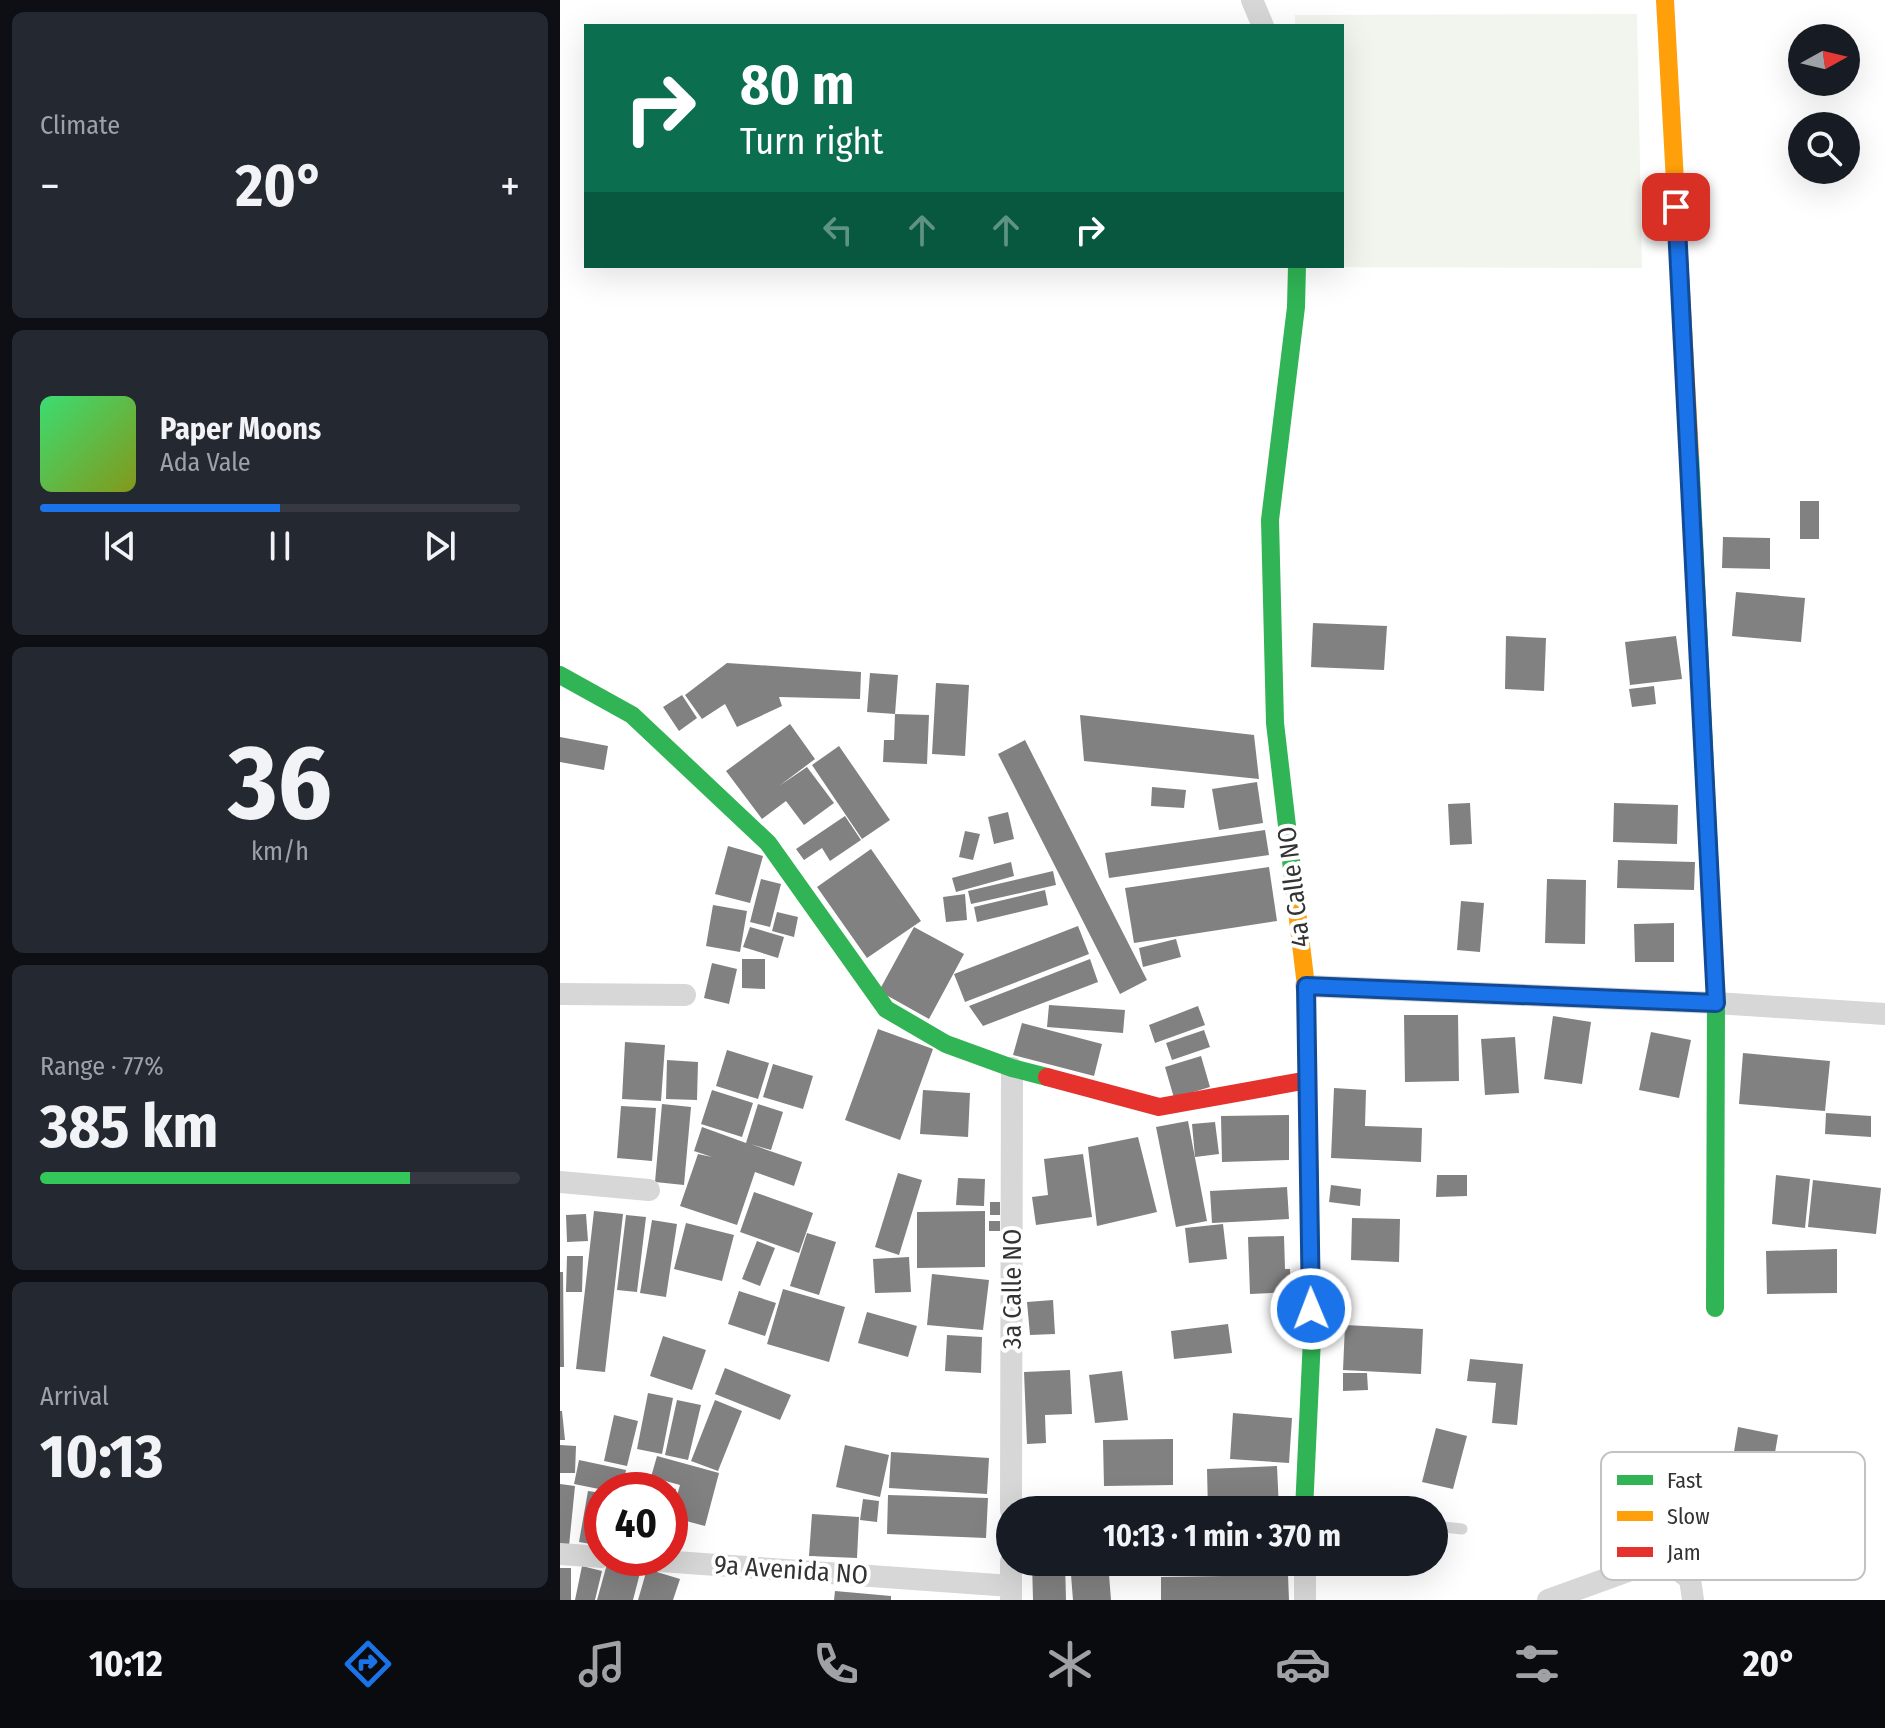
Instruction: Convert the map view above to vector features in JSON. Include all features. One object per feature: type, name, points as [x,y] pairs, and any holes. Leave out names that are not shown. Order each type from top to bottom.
[{"type":"street","points":[[1252,0],[1262,24]]},
{"type":"street","points":[[1665,0],[1716,1003],[1715,1308]]},
{"type":"street","name":"4a Calle NO","points":[[1297,268],[1296,307],[1270,520],[1275,723],[1306,986],[1312,1338],[1305,1496]]},
{"type":"street","points":[[560,675],[632,715],[768,843],[886,1009],[946,1044],[1012,1068],[1159,1107],[1308,1080]]},
{"type":"street","points":[[1306,986],[1716,1003],[1885,1014]]},
{"type":"street","points":[[560,994],[685,995]]},
{"type":"street","name":"3a Calle NO","points":[[1011,1496],[1012,1068]]},
{"type":"street","points":[[560,1182],[649,1190]]},
{"type":"street","points":[[560,1554],[584,1556]]},
{"type":"street","name":"9a Avenida NO","points":[[688,1564],[1011,1593]]},
{"type":"street","points":[[1307,1576],[1309,1599]]},
{"type":"street","points":[[1548,1600],[1603,1580]]},
{"type":"street","points":[[1690,1580],[1693,1600]]},
{"type":"lane","points":[[1448,1528],[1462,1529]]},
{"type":"shaded area","points":[[1637,14],[1642,268],[1344,267],[1344,24],[1295,24],[1295,15]]},
{"type":"building","points":[[1800,501],[1819,501],[1819,539],[1800,539]]},
{"type":"building","points":[[1723,537],[1770,538],[1770,569],[1722,568]]},
{"type":"building","points":[[1736,592],[1805,598],[1801,642],[1732,636]]},
{"type":"building","points":[[1313,623],[1387,626],[1384,670],[1311,667]]},
{"type":"building","points":[[1506,636],[1546,638],[1544,691],[1505,689]]},
{"type":"building","points":[[1676,636],[1682,679],[1630,685],[1625,642]]},
{"type":"building","points":[[727,663],[861,672],[860,699],[779,697],[782,706],[737,727],[725,704],[702,719],[685,695]]},
{"type":"building","points":[[870,673],[898,675],[895,714],[867,712]]},
{"type":"building","points":[[936,683],[969,685],[965,756],[932,754]]},
{"type":"building","points":[[1654,686],[1656,704],[1632,707],[1629,689]]},
{"type":"building","points":[[682,695],[697,718],[679,731],[663,707]]},
{"type":"building","points":[[895,714],[929,715],[927,764],[883,762],[884,740],[894,740]]},
{"type":"building","points":[[1080,715],[1254,735],[1259,779],[1084,761]]},
{"type":"building","points":[[790,724],[815,759],[779,786],[807,767],[834,803],[804,825],[786,801],[762,819],[726,771]]},
{"type":"building","points":[[560,737],[608,746],[604,770],[560,762]]},
{"type":"building","points":[[1025,740],[1147,980],[1120,994],[998,754]]},
{"type":"building","points":[[839,746],[890,820],[862,839],[812,765]]},
{"type":"building","points":[[1257,782],[1263,823],[1219,830],[1212,789]]},
{"type":"building","points":[[1152,787],[1186,790],[1184,808],[1151,806]]},
{"type":"building","points":[[1470,803],[1472,844],[1450,845],[1448,804]]},
{"type":"building","points":[[1614,803],[1678,805],[1677,844],[1613,842]]},
{"type":"building","points":[[1008,812],[1014,839],[994,844],[988,817]]},
{"type":"building","points":[[845,816],[861,840],[830,861],[822,848],[804,860],[796,849]]},
{"type":"building","points":[[1265,830],[1269,855],[1109,878],[1105,853]]},
{"type":"building","points":[[965,831],[980,834],[973,860],[959,857]]},
{"type":"building","points":[[728,846],[763,856],[750,903],[715,894]]},
{"type":"building","points":[[871,849],[921,921],[867,958],[817,887]]},
{"type":"building","points":[[1618,860],[1695,862],[1694,890],[1617,888]]},
{"type":"building","points":[[1011,862],[1014,876],[956,892],[952,878]]},
{"type":"building","points":[[1269,867],[1277,921],[1134,943],[1125,888]]},
{"type":"building","points":[[1053,871],[1056,885],[971,904],[968,891]]},
{"type":"building","points":[[761,879],[781,884],[770,927],[750,922]]},
{"type":"building","points":[[1547,879],[1586,880],[1585,944],[1545,943]]},
{"type":"building","points":[[1045,890],[1048,905],[977,922],[974,907]]},
{"type":"building","points":[[965,894],[967,920],[946,922],[943,897]]},
{"type":"building","points":[[1461,901],[1484,903],[1480,952],[1457,950]]},
{"type":"building","points":[[713,905],[747,911],[740,952],[706,946]]},
{"type":"building","points":[[777,912],[798,917],[794,937],[772,931]]},
{"type":"building","points":[[1674,923],[1674,962],[1635,962],[1634,924]]},
{"type":"building","points":[[1078,926],[1089,954],[965,1002],[954,974]]},
{"type":"building","points":[[750,927],[784,937],[778,958],[743,947]]},
{"type":"building","points":[[914,927],[964,954],[929,1019],[879,991]]},
{"type":"building","points":[[1176,939],[1181,957],[1143,967],[1139,948]]},
{"type":"building","points":[[742,959],[765,959],[765,989],[742,988]]},
{"type":"building","points":[[1090,959],[1098,982],[983,1026],[969,1006]]},
{"type":"building","points":[[712,963],[737,969],[729,1004],[704,998]]},
{"type":"building","points":[[1049,1005],[1125,1010],[1123,1033],[1047,1027]]},
{"type":"building","points":[[1198,1006],[1205,1025],[1155,1043],[1149,1025]]},
{"type":"building","points":[[1404,1015],[1458,1015],[1459,1081],[1405,1082]]},
{"type":"building","points":[[1553,1016],[1591,1022],[1582,1084],[1544,1079]]},
{"type":"building","points":[[1022,1023],[1102,1044],[1094,1076],[1013,1055]]},
{"type":"building","points":[[878,1029],[933,1049],[900,1140],[845,1120]]},
{"type":"building","points":[[1204,1030],[1210,1047],[1172,1060],[1166,1043]]},
{"type":"building","points":[[1651,1032],[1691,1040],[1679,1098],[1639,1090]]},
{"type":"building","points":[[1515,1037],[1519,1093],[1485,1095],[1481,1039]]},
{"type":"building","points":[[625,1042],[665,1045],[661,1101],[622,1099]]},
{"type":"building","points":[[727,1050],[769,1063],[758,1099],[716,1086]]},
{"type":"building","points":[[1743,1053],[1830,1061],[1825,1111],[1739,1104]]},
{"type":"building","points":[[1201,1056],[1210,1087],[1174,1098],[1165,1067]]},
{"type":"building","points":[[667,1060],[698,1062],[697,1100],[666,1099]]},
{"type":"building","points":[[773,1064],[813,1076],[803,1109],[763,1097]]},
{"type":"building","points":[[1334,1088],[1366,1090],[1365,1126],[1422,1128],[1421,1162],[1331,1158]]},
{"type":"building","points":[[712,1090],[753,1103],[742,1137],[701,1124]]},
{"type":"building","points":[[923,1090],[970,1093],[968,1137],[920,1134]]},
{"type":"building","points":[[662,1104],[691,1107],[684,1185],[655,1182]]},
{"type":"building","points":[[758,1104],[783,1112],[771,1150],[750,1144],[802,1162],[794,1186],[755,1172],[737,1225],[680,1206],[698,1154],[712,1157],[694,1151],[702,1127],[746,1143]]},
{"type":"building","points":[[621,1106],[656,1108],[652,1161],[617,1158]]},
{"type":"building","points":[[1826,1113],[1871,1116],[1871,1137],[1825,1134]]},
{"type":"building","points":[[1289,1115],[1289,1160],[1222,1162],[1221,1116]]},
{"type":"building","points":[[1188,1121],[1207,1221],[1176,1227],[1156,1127]]},
{"type":"building","points":[[1215,1122],[1219,1154],[1195,1157],[1192,1124]]},
{"type":"building","points":[[1138,1137],[1157,1212],[1097,1226],[1088,1147]]},
{"type":"building","points":[[1083,1154],[1092,1217],[1036,1225],[1032,1197],[1048,1195],[1044,1159]]},
{"type":"building","points":[[898,1173],[922,1180],[899,1255],[875,1247]]},
{"type":"building","points":[[1437,1175],[1467,1175],[1467,1196],[1436,1197]]},
{"type":"building","points":[[1776,1175],[1810,1179],[1805,1228],[1772,1224]]},
{"type":"building","points":[[958,1178],[985,1179],[984,1206],[956,1205]]},
{"type":"building","points":[[1813,1180],[1881,1188],[1876,1234],[1808,1227]]},
{"type":"building","points":[[1331,1185],[1361,1189],[1360,1206],[1329,1202]]},
{"type":"building","points":[[1287,1187],[1289,1219],[1212,1223],[1210,1191]]},
{"type":"building","points":[[754,1192],[813,1213],[799,1253],[740,1232]]},
{"type":"building","points":[[990,1202],[1000,1202],[1000,1215],[990,1215]]},
{"type":"building","points":[[594,1211],[623,1214],[605,1372],[576,1369]]},
{"type":"building","points":[[985,1211],[985,1267],[917,1268],[917,1212]]},
{"type":"building","points":[[586,1214],[588,1241],[567,1242],[566,1215]]},
{"type":"building","points":[[626,1215],[646,1217],[637,1292],[617,1290]]},
{"type":"building","points":[[1352,1218],[1400,1219],[1399,1262],[1351,1260]]},
{"type":"building","points":[[652,1220],[677,1224],[666,1297],[640,1293]]},
{"type":"building","points":[[989,1221],[1000,1221],[1000,1231],[989,1231]]},
{"type":"building","points":[[686,1223],[734,1235],[722,1281],[674,1269]]},
{"type":"building","points":[[1223,1224],[1227,1259],[1189,1263],[1185,1228]]},
{"type":"building","points":[[807,1233],[836,1242],[819,1295],[790,1286]]},
{"type":"building","points":[[1284,1236],[1285,1269],[1290,1269],[1291,1292],[1250,1294],[1248,1237]]},
{"type":"building","points":[[757,1241],[775,1248],[760,1286],[742,1279]]},
{"type":"building","points":[[1837,1249],[1837,1293],[1767,1294],[1766,1251]]},
{"type":"building","points":[[567,1256],[583,1256],[582,1292],[566,1292]]},
{"type":"building","points":[[909,1257],[911,1292],[875,1293],[873,1259]]},
{"type":"building","points":[[560,1272],[563,1272],[564,1367],[560,1367]]},
{"type":"building","points":[[932,1274],[989,1280],[983,1330],[927,1325]]},
{"type":"building","points":[[783,1289],[845,1307],[829,1362],[767,1344]]},
{"type":"building","points":[[739,1291],[776,1303],[765,1336],[728,1324]]},
{"type":"building","points":[[1053,1300],[1055,1334],[1030,1335],[1027,1302]]},
{"type":"building","points":[[867,1312],[917,1326],[908,1357],[858,1343]]},
{"type":"building","points":[[1228,1324],[1232,1353],[1174,1359],[1171,1331]]},
{"type":"building","points":[[1345,1325],[1423,1329],[1421,1374],[1343,1370]]},
{"type":"building","points":[[947,1335],[982,1337],[981,1373],[945,1371]]},
{"type":"building","points":[[663,1336],[706,1350],[692,1390],[650,1376]]},
{"type":"building","points":[[1470,1359],[1523,1364],[1517,1425],[1492,1423],[1496,1383],[1467,1381]]},
{"type":"building","points":[[725,1368],[791,1395],[780,1420],[715,1394]]},
{"type":"building","points":[[1070,1370],[1072,1414],[1045,1415],[1046,1443],[1027,1444],[1024,1372]]},
{"type":"building","points":[[1122,1371],[1128,1420],[1095,1423],[1089,1375]]},
{"type":"building","points":[[1343,1373],[1367,1373],[1368,1390],[1343,1391]]},
{"type":"building","points":[[648,1393],[673,1398],[662,1454],[637,1449]]},
{"type":"building","points":[[677,1400],[701,1405],[688,1460],[665,1455]]},
{"type":"building","points":[[715,1400],[742,1411],[718,1471],[691,1461]]},
{"type":"building","points":[[562,1411],[565,1440],[560,1440]]},
{"type":"building","points":[[1233,1413],[1292,1418],[1289,1463],[1230,1459]]},
{"type":"building","points":[[614,1415],[638,1421],[627,1466],[604,1461]]},
{"type":"building","points":[[1738,1427],[1778,1435],[1775,1452],[1734,1452]]},
{"type":"building","points":[[1436,1428],[1467,1436],[1453,1489],[1422,1482]]},
{"type":"building","points":[[1173,1439],[1173,1485],[1104,1486],[1103,1440]]},
{"type":"building","points":[[560,1445],[576,1446],[575,1473],[560,1473]]},
{"type":"building","points":[[845,1445],[889,1455],[880,1497],[836,1487]]},
{"type":"building","points":[[891,1452],[989,1458],[987,1494],[889,1488]]},
{"type":"building","points":[[657,1456],[719,1473],[705,1526],[688,1522],[688,1472],[652,1472]]},
{"type":"building","points":[[579,1460],[626,1470],[584,1472],[584,1486],[574,1484]]},
{"type":"building","points":[[1277,1466],[1278,1496],[1208,1496],[1207,1469]]},
{"type":"building","points":[[560,1484],[575,1486],[569,1546],[560,1545]]},
{"type":"building","points":[[888,1495],[988,1498],[986,1538],[887,1534]]},
{"type":"building","points":[[863,1499],[879,1501],[877,1522],[860,1520]]},
{"type":"building","points":[[584,1514],[584,1543],[579,1542]]},
{"type":"building","points":[[812,1514],[859,1517],[857,1558],[809,1556]]},
{"type":"building","points":[[582,1566],[584,1576],[601,1576],[595,1600],[575,1600]]},
{"type":"building","points":[[560,1568],[571,1568],[571,1600],[560,1600]]},
{"type":"building","points":[[604,1576],[639,1576],[633,1600],[597,1600]]},
{"type":"building","points":[[645,1576],[680,1579],[673,1600],[638,1600]]},
{"type":"building","points":[[1032,1576],[1065,1576],[1066,1600],[1033,1600]]},
{"type":"building","points":[[1071,1576],[1109,1576],[1111,1600],[1073,1600]]},
{"type":"building","points":[[1288,1576],[1289,1600],[1161,1600],[1161,1577]]},
{"type":"building","points":[[835,1591],[891,1596],[891,1600],[834,1600]]},
{"type":"traffic: fast","points":[[1296,903],[1275,723],[1270,520],[1296,307],[1297,268]]},
{"type":"traffic: fast","points":[[1690,454],[1716,1003],[1715,1308]]},
{"type":"traffic: fast","points":[[560,675],[632,715],[768,843],[886,1009],[946,1044],[1047,1077]]},
{"type":"traffic: fast","points":[[1305,1496],[1312,1338],[1309,1157]]},
{"type":"traffic: slow","points":[[1665,0],[1690,454]]},
{"type":"traffic: slow","points":[[1296,903],[1306,986],[1309,1157]]},
{"type":"traffic: jam","points":[[1047,1077],[1159,1107],[1308,1080]]},
{"type":"route","points":[[1311,1309],[1306,986],[1716,1003],[1676,207]]}]
